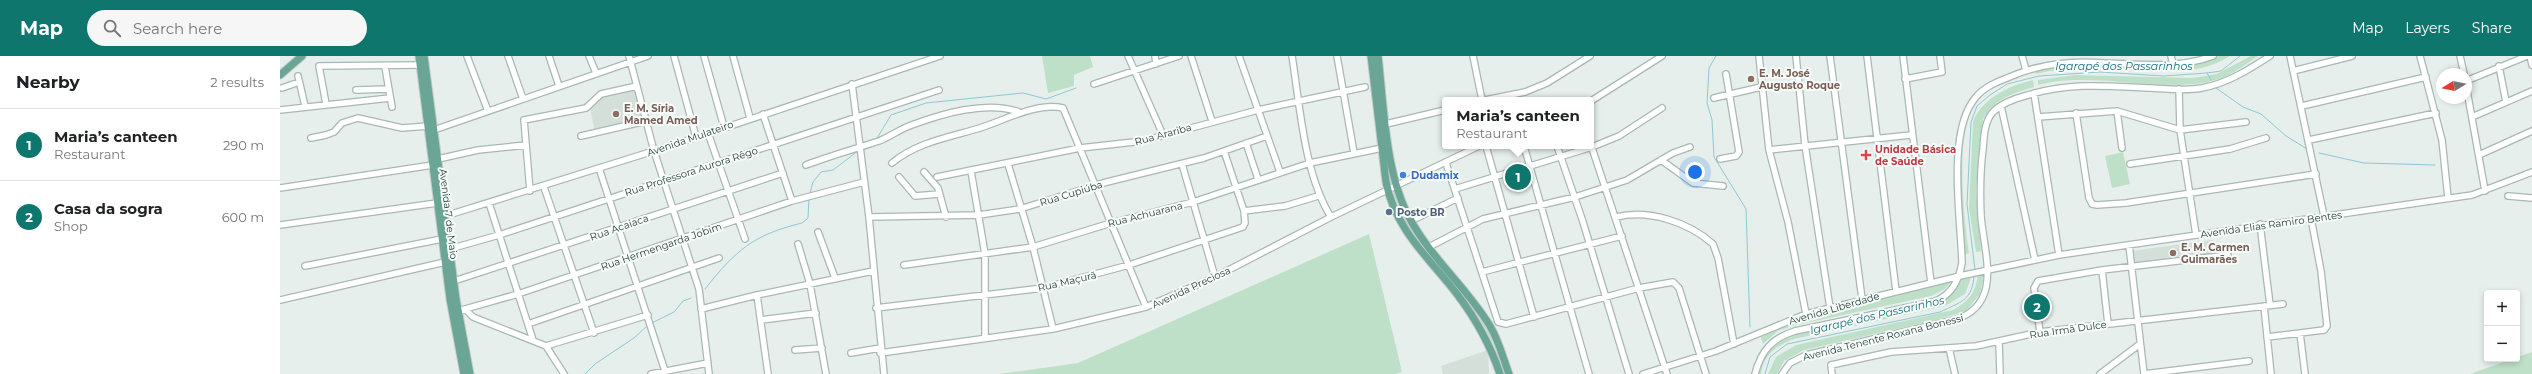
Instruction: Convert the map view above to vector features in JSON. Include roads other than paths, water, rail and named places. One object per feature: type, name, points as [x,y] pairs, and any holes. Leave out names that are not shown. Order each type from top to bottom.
[{"type":"main road","points":[[280,75],[302,56]]},
{"type":"main road","name":"Avenida 7 de Maio","points":[[418,56],[430,130],[438,158],[447,249],[470,374]]},
{"type":"main road","name":"Avenida 7 de Maio","points":[[424,56],[432,165],[437,203],[443,217],[442,239],[447,249],[445,262],[464,374]]},
{"type":"main road","points":[[1371,56],[1388,190],[1408,236],[1456,292],[1482,330],[1500,374]]},
{"type":"main road","points":[[1378,56],[1386,124],[1397,186],[1410,220],[1429,247],[1474,302],[1490,326],[1509,374]]},
{"type":"street","points":[[468,56],[488,111]]},
{"type":"street","points":[[508,56],[523,99]]},
{"type":"street","points":[[549,56],[559,86]]},
{"type":"street","points":[[590,56],[596,74]]},
{"type":"street","points":[[629,56],[654,151],[699,289],[709,374]]},
{"type":"street","points":[[311,138],[334,132],[342,123],[358,118],[402,128],[430,130],[648,56]]},
{"type":"street","points":[[674,56],[696,137]]},
{"type":"street","points":[[704,56],[724,127]]},
{"type":"street","points":[[733,56],[750,118]]},
{"type":"street","name":"Avenida Mulateiro","points":[[443,217],[654,151],[939,56]]},
{"type":"street","points":[[1128,56],[1163,136]]},
{"type":"street","points":[[1155,56],[1156,64]]},
{"type":"street","points":[[1094,84],[1179,56]]},
{"type":"street","points":[[1191,56],[1212,121]]},
{"type":"street","points":[[1239,56],[1280,172]]},
{"type":"street","points":[[1292,56],[1310,163],[1318,196],[1331,217]]},
{"type":"street","points":[[1337,56],[1354,154]]},
{"type":"street","points":[[1473,56],[1483,97]]},
{"type":"street","points":[[1499,97],[1524,92],[1547,83],[1590,56]]},
{"type":"street","points":[[1594,99],[1662,56]]},
{"type":"street","points":[[1759,56],[1761,87],[1769,150],[1788,222],[1806,314]]},
{"type":"street","points":[[1796,56],[1805,145],[1830,308]]},
{"type":"street","points":[[1830,56],[1862,299]]},
{"type":"street","points":[[1867,56],[1876,139],[1896,291]]},
{"type":"street","points":[[1903,56],[1911,135],[1930,283]]},
{"type":"street","points":[[1905,79],[1942,72],[1940,56]]},
{"type":"street","points":[[2022,56],[2026,70]]},
{"type":"street","points":[[2171,56],[2173,64]]},
{"type":"street","points":[[1755,374],[1763,352],[1780,337],[1795,331],[1936,301],[1950,291],[1960,276],[1961,253],[1957,179],[1965,114],[1976,97],[1987,87],[2026,70],[2041,66],[2076,61],[2173,64],[2213,56]]},
{"type":"street","name":"Avenida Tenente Roxana Bonessi","points":[[1782,374],[1790,363],[1806,355],[1963,318],[1977,308],[1982,300],[1987,284],[1980,171],[1986,124],[1992,113],[2001,106],[2034,93],[2075,85],[2179,90],[2201,88],[2228,81],[2270,56]]},
{"type":"street","points":[[2290,56],[2302,106],[2324,216]]},
{"type":"street","points":[[2293,71],[2352,56]]},
{"type":"street","points":[[2420,56],[2442,140],[2448,198]]},
{"type":"street","points":[[2460,56],[2463,68]]},
{"type":"street","points":[[2472,78],[2527,56]]},
{"type":"street","points":[[2530,56],[2532,65]]},
{"type":"street","points":[[326,104],[318,67],[320,66],[386,67],[420,65]]},
{"type":"street","points":[[2500,66],[2506,102]]},
{"type":"street","points":[[386,67],[392,107]]},
{"type":"street","points":[[1720,159],[1736,156],[1739,152],[1728,94],[1726,74]]},
{"type":"street","points":[[298,76],[305,106]]},
{"type":"street","points":[[2302,106],[2426,77]]},
{"type":"street","points":[[282,88],[299,82]]},
{"type":"street","points":[[852,84],[869,217],[880,351],[884,374]]},
{"type":"street","points":[[530,191],[524,120],[586,108],[601,94],[637,86]]},
{"type":"street","name":"Rua Arariba","points":[[937,177],[1008,164],[1080,148],[1143,141],[1212,121],[1343,90],[1365,87]]},
{"type":"street","points":[[1714,98],[1761,87]]},
{"type":"street","points":[[356,90],[389,88]]},
{"type":"street","name":"Rua Professora Aurora Rêgo","points":[[447,249],[499,235],[664,179],[939,90]]},
{"type":"street","points":[[2179,90],[2180,130],[2196,235]]},
{"type":"street","points":[[2472,117],[2532,91]]},
{"type":"street","points":[[2034,93],[2059,255]]},
{"type":"street","points":[[280,110],[305,106],[390,98]]},
{"type":"street","points":[[2470,104],[2485,191]]},
{"type":"street","points":[[2001,106],[2035,260]]},
{"type":"street","points":[[806,165],[875,142],[909,126],[959,112],[999,107],[1019,112]]},
{"type":"street","points":[[892,163],[900,156],[925,144],[985,126],[1019,112],[1062,107],[1069,118],[1095,186],[1146,307]]},
{"type":"street","points":[[1594,145],[1619,136],[1662,108]]},
{"type":"street","points":[[1386,124],[1442,111]]},
{"type":"street","points":[[2038,117],[2117,111],[2180,130],[2246,122]]},
{"type":"street","points":[[2117,111],[2122,148]]},
{"type":"street","points":[[2076,113],[2090,202],[2097,205],[2109,205],[2189,194],[2316,174]]},
{"type":"street","points":[[2309,140],[2436,113]]},
{"type":"street","points":[[764,114],[792,201]]},
{"type":"street","points":[[581,136],[646,121]]},
{"type":"street","points":[[2479,155],[2532,131]]},
{"type":"street","points":[[708,133],[745,240]]},
{"type":"street","points":[[1769,150],[1911,135]]},
{"type":"street","name":"Rua Cupiúba","points":[[869,217],[946,217],[979,215],[1020,209],[1095,186],[1182,164],[1267,136]]},
{"type":"street","points":[[2130,164],[2184,158],[2230,150],[2266,138]]},
{"type":"street","points":[[1246,144],[1258,179]]},
{"type":"street","points":[[438,158],[526,145]]},
{"type":"street","points":[[1429,247],[1467,226],[1505,214],[1575,197],[1641,174],[1661,160],[1690,147]]},
{"type":"street","name":"Rua Achuarana","points":[[904,265],[1033,247],[1111,223],[1193,202],[1258,179],[1310,163],[1382,148]]},
{"type":"street","name":"Avenida Preciosa","points":[[851,353],[880,351],[1053,329],[1146,307],[1215,278],[1331,217],[1446,163],[1470,149]]},
{"type":"street","points":[[1487,149],[1534,317]]},
{"type":"street","points":[[1525,149],[1589,374]]},
{"type":"street","points":[[1558,149],[1590,244],[1629,374]]},
{"type":"street","points":[[1455,189],[1530,168],[1584,149]]},
{"type":"street","points":[[1593,149],[1667,374]]},
{"type":"street","points":[[1224,151],[1244,212],[1285,206],[1318,196]]},
{"type":"street","points":[[1661,160],[1693,183],[1723,186]]},
{"type":"street","points":[[1446,163],[1498,322]]},
{"type":"street","points":[[1008,164],[1020,209],[1033,247],[1053,329]]},
{"type":"street","points":[[1182,164],[1215,278]]},
{"type":"street","points":[[280,188],[432,165]]},
{"type":"street","points":[[599,168],[665,371]]},
{"type":"street","points":[[971,171],[985,254],[985,338]]},
{"type":"street","points":[[924,172],[935,184],[946,217]]},
{"type":"street","name":"Avenida Elias Ramiro Bentes","points":[[1986,270],[2059,255],[2260,224],[2448,198],[2485,191],[2532,172]]},
{"type":"street","name":"Rua Acaiaca","points":[[454,281],[783,173]]},
{"type":"street","points":[[899,177],[915,196],[939,194]]},
{"type":"street","name":"Rua Hermengarda Jobim","points":[[458,312],[573,276],[792,201],[864,182]]},
{"type":"street","points":[[544,186],[573,276],[594,333]]},
{"type":"street","points":[[2508,196],[2532,198]]},
{"type":"street","points":[[1417,218],[1458,198]]},
{"type":"street","points":[[280,225],[437,203]]},
{"type":"street","points":[[488,204],[533,340]]},
{"type":"street","name":"Rua Maçurã","points":[[876,308],[1043,288],[1129,265],[1204,238],[1243,226],[1245,219],[1244,212]]},
{"type":"street","points":[[1616,217],[1645,214],[1661,217],[1677,223],[1713,244],[1717,252],[1734,344]]},
{"type":"street","points":[[2267,337],[2324,330],[2328,323],[2311,218]]},
{"type":"street","points":[[2260,224],[2267,337],[2271,374]]},
{"type":"street","points":[[818,232],[835,278]]},
{"type":"street","points":[[1482,272],[1519,263],[1554,252],[1622,236]]},
{"type":"street","points":[[305,266],[442,239]]},
{"type":"street","points":[[798,244],[810,284],[826,374]]},
{"type":"street","points":[[2129,245],[2144,374],[2249,361]]},
{"type":"street","points":[[2040,332],[2036,283],[2041,280],[2131,266],[2228,255]]},
{"type":"street","points":[[528,324],[719,258]]},
{"type":"street","points":[[280,300],[445,262]]},
{"type":"street","name":"Avenida Liberdade","points":[[1643,374],[1734,344],[1806,314],[1862,299],[1986,270]]},
{"type":"street","points":[[2102,270],[2108,324]]},
{"type":"street","points":[[701,309],[757,295],[873,271]]},
{"type":"street","points":[[1490,326],[1498,322],[1506,324],[1639,288],[1670,282],[1676,284],[1679,288],[1706,374]]},
{"type":"street","points":[[757,295],[768,374]]},
{"type":"street","name":"Rua Irmã Dulce","points":[[1832,374],[1831,365],[1891,352],[1949,348],[1999,341],[2040,332],[2283,304]]},
{"type":"street","points":[[467,310],[473,317],[546,346],[553,354],[564,374]]},
{"type":"street","points":[[761,320],[816,313]]},
{"type":"street","points":[[546,346],[594,333],[648,315]]},
{"type":"street","points":[[2300,333],[2305,374]]},
{"type":"street","points":[[1999,341],[2000,374]]},
{"type":"street","points":[[2100,374],[2140,344]]},
{"type":"street","points":[[795,350],[822,348]]},
{"type":"street","points":[[1949,348],[1955,374]]},
{"type":"street","points":[[651,374],[708,364]]},
{"type":"waterway","points":[[1716,56],[1709,68],[1707,103],[1712,120],[1714,157],[1746,209],[1750,327]]},
{"type":"waterway","name":"Igarapé dos Passarinhos","points":[[1975,270],[1967,204],[1971,122],[1977,106],[1990,95],[2007,84],[2039,76],[2100,72],[2164,76],[2221,71],[2240,56]]},
{"type":"waterway","name":"Igarapé dos Passarinhos","points":[[2207,73],[2211,80]]},
{"type":"waterway","points":[[876,140],[891,115],[926,103],[1023,93],[1046,99],[1076,88]]},
{"type":"waterway","points":[[2216,88],[2243,107],[2261,114],[2286,136],[2307,149]]},
{"type":"waterway","points":[[863,150],[873,146]]},
{"type":"waterway","points":[[810,193],[813,182],[821,172],[833,170],[858,151]]},
{"type":"waterway","points":[[2319,153],[2364,163],[2435,165]]},
{"type":"waterway","points":[[705,289],[726,264],[747,246],[771,233],[802,223],[808,218],[809,198]]},
{"type":"waterway","name":"Igarapé dos Passarinhos","points":[[1765,374],[1770,357],[1787,344],[1940,312],[1954,306],[1968,295],[1971,290],[1974,275]]},
{"type":"waterway","points":[[652,323],[674,312],[683,301],[691,298]]},
{"type":"waterway","points":[[585,374],[595,364],[634,338],[648,325]]},
{"type":"place","name":"E. M. José Augusto Roque","points":[[1751,79]]},
{"type":"place","name":"E. M. Síria Mamed Amed","points":[[616,114]]},
{"type":"place","name":"Unidade Básica de Saúde","points":[[1866,155]]},
{"type":"place","name":"Dudamix","points":[[1403,175]]},
{"type":"place","name":"Maria’s canteen","points":[[1518,177]]},
{"type":"place","name":"Posto BR","points":[[1389,212]]},
{"type":"place","name":"E. M. Carmen Guimarães","points":[[2173,253]]},
{"type":"place","name":"Casa da sogra","points":[[2037,307]]}]
